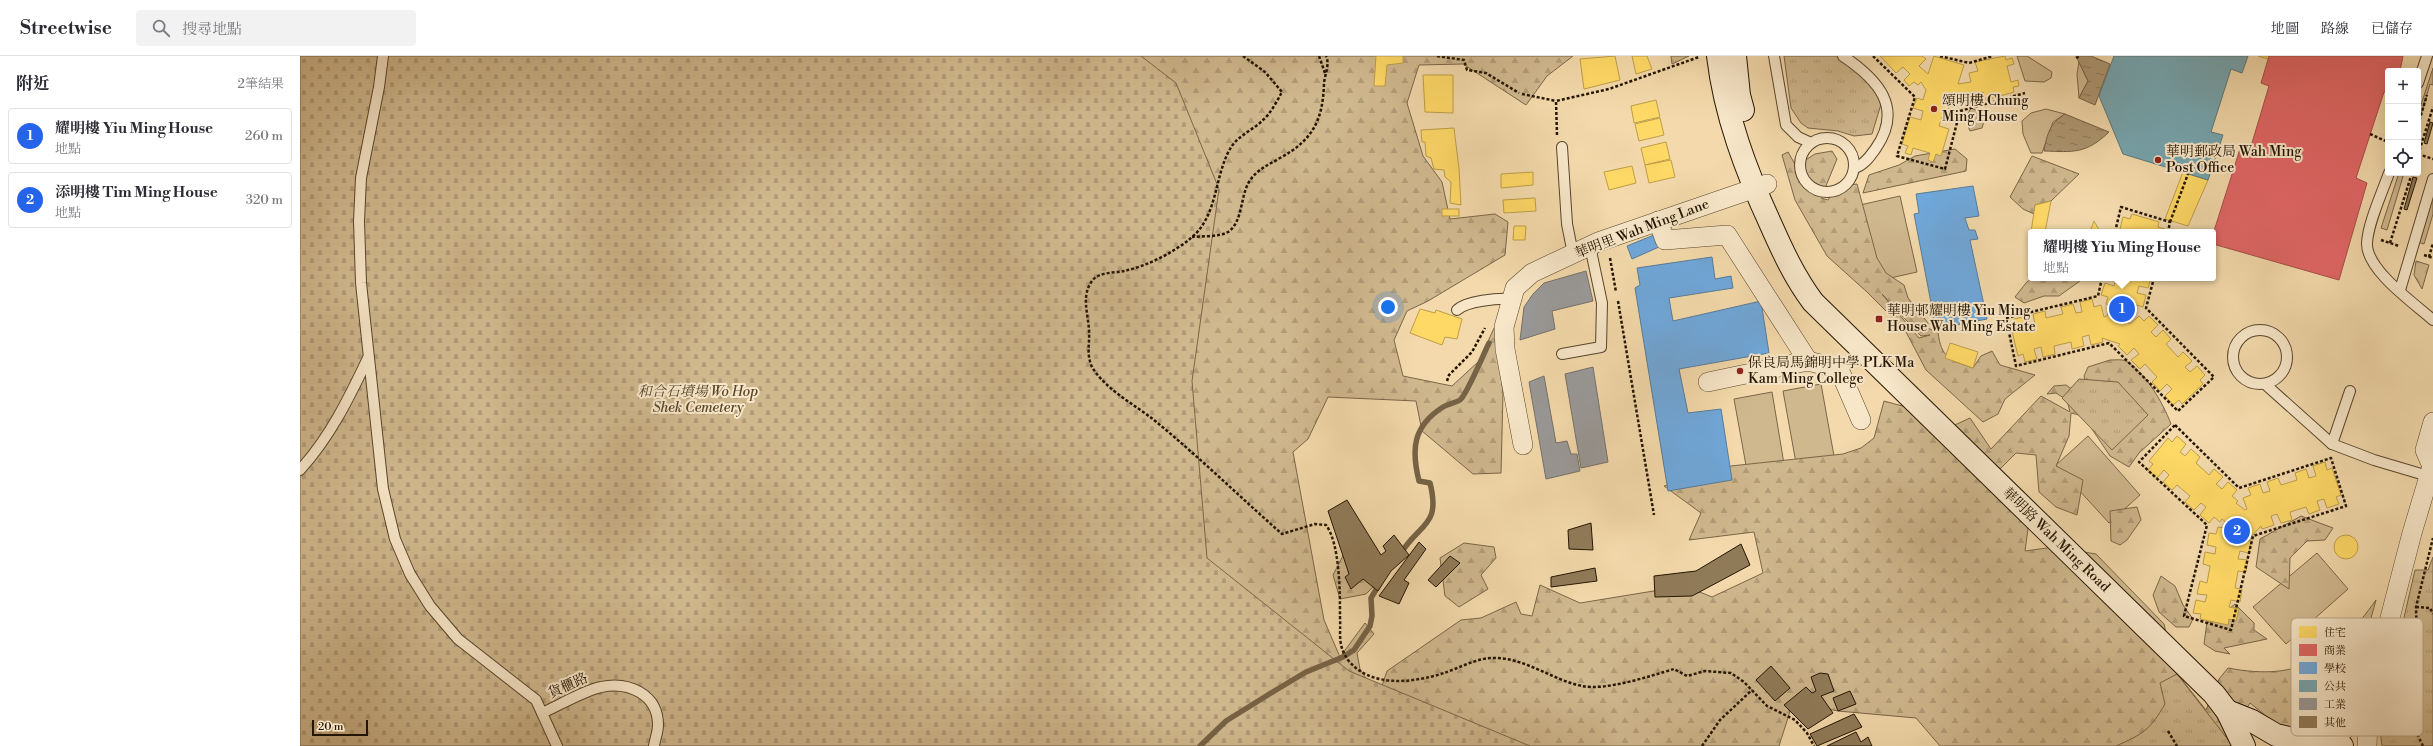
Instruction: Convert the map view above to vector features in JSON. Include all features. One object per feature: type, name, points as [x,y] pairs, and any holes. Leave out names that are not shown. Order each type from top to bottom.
[{"type":"street","name":"華明路 Wah Ming Road","points":[[1718,56],[1721,82],[1733,127],[1761,186],[1810,276],[1834,312],[1882,370],[2214,694],[2227,711],[2244,746]]},
{"type":"street","name":"華明路 Wah Ming Road","points":[[1735,56],[1739,95],[1761,186]]},
{"type":"street","name":"華明里 Wah Ming Lane","points":[[1522,445],[1505,349],[1504,327],[1511,299],[1516,288],[1532,273],[1590,246],[1761,186]]},
{"type":"street","points":[[1658,221],[1665,240],[1727,235],[1808,362]]},
{"type":"street","points":[[1708,382],[1808,362],[1839,369],[1861,420]]},
{"type":"street","points":[[2391,618],[2431,468],[2425,450],[2433,422]]},
{"type":"street","points":[[2227,711],[2252,721],[2276,735],[2321,745],[2335,736]]},
{"type":"street","points":[[2367,736],[2367,746]]},
{"type":"lane","points":[[383,56],[379,87],[361,178],[359,222],[361,283],[383,489],[395,539],[410,574],[430,606],[458,638],[536,700],[557,746]]},
{"type":"lane","points":[[1774,56],[1786,125],[1798,137],[1811,143]]},
{"type":"lane","points":[[1843,56],[1856,65],[1884,94],[1889,115],[1877,146],[1859,167],[1854,168]]},
{"type":"lane","points":[[2421,74],[2427,56]]},
{"type":"lane","points":[[1820,139],[1838,140],[1852,153],[1854,168],[1851,180],[1837,191],[1820,192],[1805,182],[1800,166],[1805,149],[1811,143],[1820,139]]},
{"type":"lane","points":[[1560,143],[1567,224],[1573,254]]},
{"type":"lane","points":[[2388,176],[2368,236],[2367,245],[2372,262],[2385,278],[2433,320]]},
{"type":"lane","points":[[2400,290],[2410,250],[2433,179]]},
{"type":"lane","points":[[1562,354],[1602,347],[1602,304],[1590,246]]},
{"type":"lane","points":[[1457,310],[1461,306],[1486,299],[1511,299]]},
{"type":"lane","points":[[2265,384],[2274,380],[2280,374],[2286,357],[2280,340],[2264,331],[2255,331],[2239,340],[2235,347],[2233,363],[2242,377],[2256,384],[2265,384],[2332,444],[2374,460],[2431,468]]},
{"type":"lane","points":[[300,470],[324,441],[353,391],[369,358]]},
{"type":"lane","points":[[2332,444],[2350,390]]},
{"type":"lane","name":"貨櫃路","points":[[542,713],[601,687],[634,688],[647,696],[654,707],[658,724],[654,746]]},
{"type":"path","points":[[1243,56],[1265,72],[1282,92],[1265,119],[1238,138],[1230,149],[1212,205],[1204,223],[1192,237],[1146,265],[1104,273],[1092,279],[1086,291],[1085,307],[1089,330],[1088,353],[1092,366],[1114,391],[1154,420],[1282,534],[1315,524],[1326,525],[1333,538],[1336,561],[1340,602],[1338,639],[1348,660],[1358,670],[1379,680],[1415,679],[1442,674],[1492,658],[1508,659],[1582,686],[1630,681],[1674,669],[1687,676],[1705,671],[1731,673],[1752,690],[1767,706],[1795,720],[1807,733],[1814,746]]},
{"type":"path","points":[[1319,56],[1326,74]]},
{"type":"path","points":[[1192,237],[1227,233],[1235,225],[1249,183],[1259,170],[1286,155],[1312,134],[1324,102],[1328,60],[1326,56]]},
{"type":"path","points":[[1437,56],[1464,60],[1467,70],[1486,73],[1521,93],[1556,102],[1609,89],[1700,56]]},
{"type":"path","points":[[1873,56],[1915,97],[1897,156],[1945,169],[1960,111],[2024,94]]},
{"type":"path","points":[[1940,56],[1969,63],[1993,56]]},
{"type":"path","points":[[2076,58],[2080,56]]},
{"type":"path","points":[[2421,115],[2428,93]]},
{"type":"path","points":[[1556,102],[1560,143]]},
{"type":"path","points":[[2421,145],[2433,108]]},
{"type":"path","points":[[2370,134],[2385,141]]},
{"type":"path","points":[[2421,155],[2433,159]]},
{"type":"path","points":[[2169,229],[2188,174]]},
{"type":"path","points":[[2390,243],[2411,176]]},
{"type":"path","points":[[2116,229],[2121,207],[2170,222]]},
{"type":"path","points":[[2368,236],[2433,258]]},
{"type":"path","points":[[2429,257],[2433,243]]},
{"type":"path","points":[[1610,255],[1654,515]]},
{"type":"path","points":[[2101,281],[2098,296],[2006,318],[2016,366],[2109,343],[2178,411],[2214,377],[2146,308],[2153,281]]},
{"type":"path","points":[[2174,425],[2239,488],[2331,458],[2346,506],[2253,536],[2231,630],[2184,616],[2206,525],[2139,462],[2174,425]]},
{"type":"path","points":[[2416,618],[2416,607],[2433,538]]},
{"type":"path","points":[[2416,607],[2431,608],[2433,614]]},
{"type":"path","points":[[1702,746],[1720,720],[1752,690]]},
{"type":"path","points":[[2168,731],[2177,746]]},
{"type":"path","points":[[2418,736],[2423,746]]},
{"type":"green space","name":"和合石墳場 Wo Hop Shek Cemetery","points":[[300,56],[1141,56],[1176,83],[1219,189],[1192,381],[1207,558],[1349,671],[1530,746],[300,746]]},
{"type":"green space","points":[[445,56],[1573,56],[1547,76],[1526,105],[1463,64],[1419,65],[1407,103],[1423,156],[1442,182],[1450,219],[1495,214],[1508,222],[1505,255],[1428,301],[1407,311],[1394,340],[1403,376],[1452,386],[1479,361],[1495,326],[1503,393],[1501,473],[1473,474],[1422,431],[1416,401],[1328,397],[1308,439],[1293,452],[1324,620],[1340,657],[1365,623],[1374,634],[1357,653],[1360,669],[1378,697],[1387,671],[1461,620],[1481,618],[1516,602],[1521,614],[1532,616],[1540,585],[1580,603],[1666,589],[1690,588],[1712,597],[1763,573],[1754,532],[1689,540],[1701,513],[1664,486],[1731,466],[1843,454],[1861,448],[1874,438],[1884,401],[1924,412],[1944,430],[1970,418],[1991,449],[2041,396],[2070,412],[2067,400],[2056,393],[2047,394],[2054,386],[2066,385],[2076,392],[2079,415],[2071,413],[2069,436],[2056,466],[2083,480],[2077,515],[2056,507],[2039,492],[2036,455],[2016,453],[1990,479],[2030,514],[2025,551],[2054,547],[2096,554],[2164,624],[2175,671],[2206,710],[2219,679],[2228,668],[2254,671],[2276,671],[2291,669],[2291,729],[2276,724],[2250,703],[2238,722],[2238,742],[2171,746],[1940,746],[1916,718],[1838,711],[1793,702],[1779,746],[1385,746]]},
{"type":"green space","points":[[1671,56],[1689,56],[1672,64]]},
{"type":"green space","points":[[1784,56],[1853,56],[1885,91],[1872,134],[1854,136],[1838,131],[1808,128],[1801,123],[1791,108]]},
{"type":"green space","points":[[2017,56],[2027,56],[2052,72],[2051,78],[2044,82],[2025,81]]},
{"type":"green space","points":[[2079,62],[2088,81],[2079,98],[2077,74]]},
{"type":"green space","points":[[2433,68],[2433,85],[2430,84],[2421,115],[2421,105]]},
{"type":"green space","points":[[1971,108],[1986,115],[1982,128],[1970,131],[1965,119]]},
{"type":"green space","points":[[2046,109],[2065,114],[2053,122],[2042,153],[2031,153],[2023,134],[2022,121],[2031,113]]},
{"type":"green space","points":[[1955,149],[1967,159],[1966,171],[1863,193],[1869,175],[1899,165],[1915,156]]},
{"type":"green space","points":[[1832,151],[1837,159],[1821,198],[1828,200],[1836,187],[1857,184],[1877,258],[1886,273],[1904,285],[1908,298],[1928,323],[1927,328],[1938,332],[1939,341],[1944,353],[1958,363],[1973,368],[1981,356],[1992,351],[2000,365],[2035,375],[2005,399],[1998,414],[1983,422],[1926,370],[1905,330],[1867,292],[1827,256],[1795,200],[1782,155],[1788,152],[1796,166],[1815,154]],"holes":[[[1882,294],[1921,336],[1930,335],[1919,338]]]},
{"type":"green space","points":[[2032,156],[2079,174],[2051,201],[2035,205],[2034,214],[2023,209],[2010,197]]},
{"type":"green space","points":[[2398,176],[2403,176],[2387,230],[2381,228]]},
{"type":"green space","points":[[1900,196],[1917,272],[1877,281],[1860,205]]},
{"type":"green space","points":[[2433,196],[2433,214],[2424,244],[2418,242]]},
{"type":"green space","points":[[2416,261],[2429,265],[2422,289],[2414,275]]},
{"type":"green space","points":[[2028,281],[2080,281],[2059,296],[2044,296],[2024,303],[2015,297]]},
{"type":"green space","points":[[2110,360],[2126,361],[2140,373],[2159,398],[2171,424],[2139,453],[2129,467],[2110,456],[2092,429],[2094,385],[2085,380],[2084,376],[2088,367]]},
{"type":"green space","points":[[2079,379],[2118,382],[2148,415],[2112,450],[2062,398]]},
{"type":"green space","points":[[1821,384],[1834,456],[1796,463],[1783,391]]},
{"type":"green space","points":[[1772,392],[1784,464],[1747,471],[1734,399]]},
{"type":"green space","points":[[2088,436],[2140,495],[2109,523],[2056,465]]},
{"type":"green space","points":[[2137,507],[2141,520],[2127,540],[2120,545],[2111,541],[2110,511]]},
{"type":"green space","points":[[2301,516],[2333,528],[2325,540],[2307,541],[2290,558],[2289,589],[2256,567],[2260,539]]},
{"type":"green space","points":[[1351,540],[1381,579],[1366,594],[1340,599],[1333,575]]},
{"type":"green space","points":[[1464,543],[1494,547],[1496,558],[1481,575],[1488,589],[1459,607],[1445,596],[1440,558]]},
{"type":"green space","points":[[2317,553],[2348,589],[2315,618],[2291,618],[2291,640],[2286,644],[2253,607]]},
{"type":"green space","points":[[2433,557],[2433,746],[2382,746],[2381,736],[2423,736],[2423,618],[2404,618],[2415,570],[2428,570]]},
{"type":"green space","points":[[2161,576],[2175,586],[2183,605],[2193,619],[2189,627],[2176,627],[2159,612],[2153,595]]},
{"type":"green space","points":[[2376,600],[2371,618],[2362,618]]},
{"type":"green space","points":[[2235,604],[2254,623],[2254,630],[2267,639],[2224,648],[2230,654],[2215,651],[2204,644],[2207,622],[2213,622]]},
{"type":"green space","points":[[2177,674],[2233,746],[2116,746],[2133,738],[2150,726],[2165,704],[2160,683]]},
{"type":"water","points":[[2076,56],[2091,56],[2110,64],[2095,105],[2079,98],[2088,81]]},
{"type":"water","points":[[2065,114],[2109,132],[2086,148],[2064,152],[2044,151],[2046,139],[2050,130],[2056,121]]},
{"type":"building: 住宅","points":[[1376,56],[1403,56],[1403,63],[1387,65],[1385,86],[1374,86]]},
{"type":"building: 住宅","points":[[1615,56],[1620,80],[1584,89],[1580,59]]},
{"type":"building: 住宅","points":[[1632,56],[1647,56],[1652,69],[1636,74]]},
{"type":"building: 住宅","name":"頌明樓 Chung Ming House","points":[[1880,56],[1922,56],[1926,59],[1919,66],[1928,74],[1934,56],[1964,65],[1958,84],[1971,82],[1969,73],[1978,71],[1975,62],[2005,56],[2006,60],[2012,58],[2014,64],[2007,66],[2011,82],[2018,80],[2019,86],[2013,87],[2014,92],[1986,100],[1983,92],[1973,94],[1976,102],[1968,104],[1966,98],[1961,99],[1960,95],[1951,98],[1948,108],[1954,110],[1951,120],[1942,117],[1939,126],[1949,129],[1941,156],[1936,154],[1933,162],[1928,160],[1930,153],[1913,148],[1911,155],[1905,153],[1908,146],[1902,144],[1910,117],[1921,120],[1923,111],[1913,108],[1917,98],[1923,100],[1926,90],[1921,82],[1918,85],[1914,82],[1909,86],[1904,80],[1910,74],[1903,67],[1896,73]]},
{"type":"building: 住宅","points":[[2258,56],[2270,56],[2268,59]]},
{"type":"building: 住宅","points":[[1423,75],[1453,75],[1453,113],[1425,112]]},
{"type":"building: 住宅","points":[[1656,100],[1660,117],[1634,123],[1631,106]]},
{"type":"building: 住宅","points":[[1660,118],[1664,135],[1639,141],[1635,124]]},
{"type":"building: 住宅","points":[[1454,128],[1459,169],[1461,205],[1450,203],[1451,182],[1445,177],[1444,170],[1434,169],[1431,158],[1426,156],[1425,142],[1422,142],[1421,130]]},
{"type":"building: 住宅","points":[[1666,142],[1670,159],[1645,165],[1641,148]]},
{"type":"building: 住宅","points":[[1671,160],[1675,177],[1649,183],[1645,165]]},
{"type":"building: 住宅","points":[[1632,166],[1636,183],[1609,190],[1604,172]]},
{"type":"building: 住宅","points":[[1533,172],[1533,185],[1501,188],[1501,174]]},
{"type":"building: 住宅","points":[[2183,172],[2208,180],[2188,226],[2165,219]]},
{"type":"building: 住宅","points":[[1535,198],[1536,211],[1504,213],[1503,200]]},
{"type":"building: 住宅","points":[[2051,201],[2046,229],[2031,229],[2035,205]]},
{"type":"building: 住宅","points":[[1442,209],[1459,209],[1459,216],[1442,216]]},
{"type":"building: 住宅","points":[[2132,214],[2159,222],[2158,227],[2165,229],[2120,229],[2123,217],[2130,219]]},
{"type":"building: 住宅","points":[[2094,221],[2098,229],[2091,229]]},
{"type":"building: 住宅","points":[[1514,226],[1526,226],[1525,240],[1513,240]]},
{"type":"building: 住宅","points":[[2115,281],[2150,281],[2148,288],[2139,286],[2137,293],[2146,295],[2143,307],[2136,305],[2128,322],[2130,324],[2139,316],[2144,321],[2149,316],[2158,325],[2151,332],[2156,337],[2163,330],[2171,339],[2166,344],[2178,357],[2183,352],[2192,361],[2185,367],[2190,372],[2197,366],[2205,375],[2200,380],[2203,384],[2182,404],[2179,400],[2173,405],[2165,396],[2172,389],[2167,384],[2160,391],[2152,382],[2157,377],[2145,364],[2140,369],[2131,360],[2139,354],[2134,348],[2127,355],[2118,346],[2120,344],[2102,338],[2103,342],[2091,345],[2089,335],[2082,337],[2084,346],[2072,349],[2071,342],[2054,346],[2055,354],[2043,357],[2041,347],[2034,349],[2037,359],[2025,362],[2023,354],[2018,356],[2011,327],[2016,326],[2014,319],[2026,316],[2028,325],[2035,324],[2033,314],[2045,311],[2046,318],[2063,314],[2061,307],[2073,304],[2076,313],[2082,312],[2080,302],[2092,299],[2094,307],[2101,305],[2104,317],[2107,316],[2110,305],[2106,304],[2108,297],[2101,295],[2105,283],[2114,286]]},
{"type":"building: 住宅","points":[[1420,309],[1435,313],[1436,310],[1462,319],[1457,339],[1445,337],[1442,345],[1410,333]]},
{"type":"building: 住宅","points":[[1950,343],[1978,352],[1973,368],[1945,358]]},
{"type":"building: 住宅","points":[[2177,436],[2186,444],[2180,452],[2185,456],[2191,449],[2200,457],[2196,463],[2209,475],[2214,469],[2223,477],[2216,484],[2222,489],[2228,482],[2237,490],[2232,496],[2238,501],[2236,503],[2245,510],[2247,509],[2243,498],[2251,495],[2248,488],[2260,484],[2263,493],[2270,491],[2267,482],[2278,478],[2281,485],[2297,480],[2295,473],[2306,469],[2309,478],[2316,476],[2313,466],[2325,462],[2327,470],[2332,468],[2341,495],[2336,497],[2339,504],[2327,508],[2324,499],[2317,501],[2320,510],[2309,514],[2306,507],[2290,512],[2292,520],[2281,523],[2277,514],[2271,516],[2274,525],[2262,529],[2261,526],[2248,540],[2251,541],[2249,553],[2240,551],[2238,559],[2248,560],[2246,572],[2238,571],[2235,588],[2242,589],[2240,602],[2231,600],[2229,607],[2239,609],[2236,621],[2229,619],[2228,625],[2200,619],[2201,614],[2193,613],[2196,600],[2205,602],[2207,595],[2197,594],[2200,581],[2207,583],[2210,566],[2203,564],[2205,552],[2215,554],[2216,547],[2207,545],[2209,533],[2216,534],[2218,527],[2230,529],[2230,526],[2222,519],[2220,522],[2214,517],[2209,523],[2200,515],[2206,507],[2201,503],[2194,510],[2185,502],[2190,496],[2177,485],[2172,490],[2163,482],[2169,475],[2164,470],[2157,478],[2148,470],[2153,464],[2149,461],[2168,438],[2172,442]]},
{"type":"building: 住宅","points":[[2346,535],[2351,536],[2357,542],[2357,552],[2351,558],[2346,559],[2341,558],[2335,552],[2334,547],[2335,542],[2341,536]]},
{"type":"building: 商業","points":[[2269,56],[2403,56],[2401,68],[2385,68],[2385,92],[2356,178],[2367,183],[2339,280],[2216,245],[2216,229],[2215,229],[2240,149],[2249,153],[2269,86],[2261,83]]},
{"type":"building: 學校","points":[[1973,186],[1979,216],[1965,218],[1969,230],[1975,230],[1978,239],[1970,240],[1987,319],[1936,329],[1914,214],[1919,213],[1916,194]]},
{"type":"building: 學校","points":[[1654,235],[1659,247],[1632,259],[1627,246]]},
{"type":"building: 學校","name":"保良局馬錦明中學 PLK Ma Kam Ming College","points":[[1712,257],[1715,279],[1731,276],[1733,288],[1669,298],[1673,321],[1761,301],[1769,353],[1679,369],[1688,413],[1721,409],[1732,480],[1668,491],[1635,288],[1640,285],[1637,268]]},
{"type":"building: 公共","points":[[2114,56],[2248,56],[2242,73],[2231,69],[2211,132],[2223,135],[2208,180],[2123,154],[2099,96]]},
{"type":"building: 工業","points":[[1586,271],[1593,301],[1552,311],[1555,329],[1520,340],[1524,307],[1533,294],[1544,283]]},
{"type":"building: 工業","points":[[1593,367],[1608,462],[1581,468],[1565,374]]},
{"type":"building: 工業","points":[[1544,376],[1556,443],[1567,441],[1571,454],[1577,454],[1580,471],[1546,479],[1529,382]]},
{"type":"building: 其他","points":[[2430,122],[2433,123],[2427,144],[2424,143]]},
{"type":"building: 其他","points":[[2413,177],[2417,178],[2407,210],[2404,209]]},
{"type":"building: 其他","points":[[1347,500],[1381,555],[1386,551],[1383,546],[1394,535],[1409,555],[1391,571],[1378,591],[1363,579],[1351,589],[1345,577],[1349,574],[1328,511]]},
{"type":"building: 其他","points":[[1591,523],[1593,550],[1569,549],[1568,530]]},
{"type":"building: 其他","points":[[1419,542],[1426,549],[1404,580],[1409,583],[1399,604],[1379,596]]},
{"type":"building: 其他","points":[[1741,544],[1750,565],[1692,596],[1655,597],[1654,576],[1696,571]]},
{"type":"building: 其他","points":[[1450,556],[1460,563],[1436,587],[1428,580]]},
{"type":"building: 其他","points":[[1595,568],[1597,581],[1551,587],[1551,577]]},
{"type":"building: 其他","points":[[1771,666],[1790,688],[1775,701],[1756,680]]},
{"type":"building: 其他","points":[[1820,673],[1828,674],[1834,691],[1821,696],[1833,713],[1808,729],[1784,705],[1806,687],[1812,693],[1816,691],[1811,677]]},
{"type":"building: 其他","points":[[1850,691],[1856,704],[1838,711],[1833,698]]},
{"type":"building: 其他","points":[[1854,714],[1862,727],[1817,746],[1810,734]]},
{"type":"building: 其他","points":[[1856,732],[1861,742],[1868,737],[1872,746],[1827,746]]},
{"type":"waterway","points":[[1401,553],[1408,543],[1427,523],[1433,508],[1433,497],[1430,483],[1419,481],[1415,459],[1415,449],[1420,430],[1433,414],[1443,407],[1460,400],[1471,382],[1489,343]]},
{"type":"waterway","points":[[1200,746],[1226,721],[1306,672],[1343,657],[1354,650],[1370,626],[1372,616],[1371,598],[1380,583]]},
{"type":"place","name":"頌明樓 Chung Ming House","points":[[1934,109]]},
{"type":"place","name":"華明郵政局 Wah Ming Post Office","points":[[2158,160]]},
{"type":"place","name":"耀明樓 Yiu Ming House","points":[[2122,309]]},
{"type":"place","name":"華明邨耀明樓 Yiu Ming House Wah Ming Estate","points":[[1879,319]]},
{"type":"place","name":"保良局馬錦明中學 PLK Ma Kam Ming College","points":[[1740,371]]},
{"type":"place","name":"添明樓 Tim Ming House","points":[[2237,531]]}]
